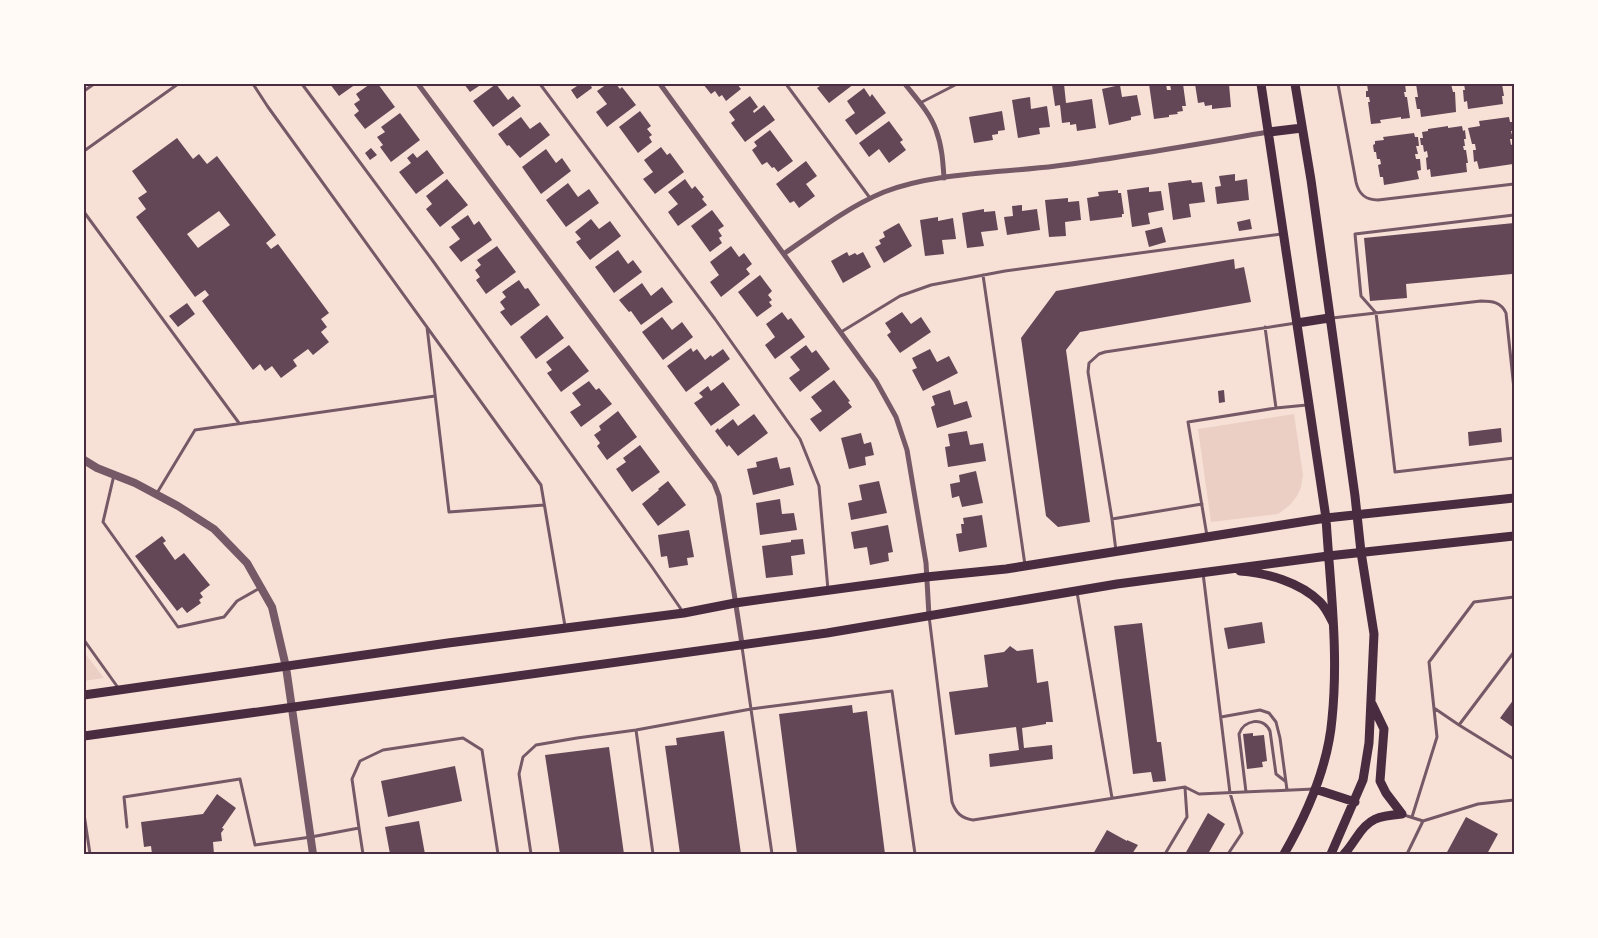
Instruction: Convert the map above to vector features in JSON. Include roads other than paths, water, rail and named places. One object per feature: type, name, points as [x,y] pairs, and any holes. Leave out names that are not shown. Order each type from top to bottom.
[{"type":"main road","points":[[1261,84],[1326,518],[1335,654],[1332,721],[1324,760],[1311,801],[1284,854]]},
{"type":"main road","points":[[1295,84],[1311,180],[1361,552],[1374,634],[1372,704],[1365,771],[1355,802],[1332,854]]},
{"type":"main road","points":[[1269,132],[1302,128]]},
{"type":"main road","points":[[1297,323],[1329,318]]},
{"type":"main road","points":[[84,695],[448,643],[684,613],[735,603],[926,577],[1025,566],[1326,518],[1514,498]]},
{"type":"main road","points":[[84,736],[827,633],[1117,584],[1361,552],[1514,536]]},
{"type":"main road","points":[[1225,569],[1260,573],[1305,591],[1321,602],[1334,626]]},
{"type":"main road","points":[[1372,704],[1384,729],[1380,781],[1386,793],[1402,814]]},
{"type":"main road","points":[[1315,789],[1355,802]]},
{"type":"main road","points":[[1344,854],[1372,820],[1388,815],[1402,814]]},
{"type":"street","points":[[418,84],[714,483],[719,496],[742,644]]},
{"type":"street","points":[[660,84],[785,253],[876,381],[896,417],[913,483],[926,577],[928,616]]},
{"type":"street","points":[[905,84],[936,129],[944,178]]},
{"type":"street","points":[[785,253],[836,217],[871,199],[908,184],[944,178],[1056,166],[1269,132]]},
{"type":"street","points":[[84,460],[97,468],[115,474],[156,494],[214,529],[247,563],[272,606],[286,667],[313,854]]},
{"type":"lane","points":[[84,91],[94,84]]},
{"type":"lane","points":[[84,151],[178,84]]},
{"type":"lane","points":[[253,84],[541,485],[566,628]]},
{"type":"lane","points":[[302,84],[444,277],[684,613]]},
{"type":"lane","points":[[540,84],[715,319],[800,439],[819,486],[828,591]]},
{"type":"lane","points":[[786,84],[871,199]]},
{"type":"lane","points":[[919,103],[957,84]]},
{"type":"lane","points":[[1338,84],[1356,182],[1361,194],[1366,198],[1378,200],[1514,184]]},
{"type":"lane","points":[[84,212],[239,424]]},
{"type":"lane","points":[[1514,215],[1355,234],[1361,296],[1376,313],[1395,472],[1514,458]]},
{"type":"lane","points":[[841,332],[900,296],[931,285],[1005,271],[1283,233]]},
{"type":"lane","points":[[984,275],[1025,566]]},
{"type":"lane","points":[[1329,318],[1482,301],[1496,302],[1506,313],[1514,389]]},
{"type":"lane","points":[[1116,552],[1088,372],[1089,362],[1105,352],[1297,323]]},
{"type":"lane","points":[[427,327],[449,512],[544,505]]},
{"type":"lane","points":[[1265,327],[1276,408]]},
{"type":"lane","points":[[156,494],[195,430],[435,396]]},
{"type":"lane","points":[[1207,537],[1188,422],[1276,408],[1310,405]]},
{"type":"lane","points":[[115,474],[104,522],[178,627],[224,617],[237,601],[261,588]]},
{"type":"lane","points":[[1112,519],[1202,504]]},
{"type":"lane","points":[[1203,572],[1230,793],[1242,833],[1228,854]]},
{"type":"lane","points":[[1077,591],[1112,798]]},
{"type":"lane","points":[[1412,817],[1437,737],[1430,662],[1474,602],[1514,597]]},
{"type":"lane","points":[[928,616],[952,802],[955,810],[965,819],[973,820],[1185,787],[1199,794],[1315,789]]},
{"type":"lane","points":[[84,640],[120,690]]},
{"type":"lane","points":[[742,644],[772,854]]},
{"type":"lane","points":[[1459,725],[1514,652]]},
{"type":"lane","points":[[531,854],[519,774],[523,757],[536,745],[636,730],[751,709],[892,692],[915,854]]},
{"type":"lane","points":[[1434,708],[1514,759]]},
{"type":"lane","points":[[1221,717],[1260,710],[1268,713],[1276,722],[1280,738],[1286,790]]},
{"type":"lane","points":[[1246,792],[1238,734],[1245,725],[1256,721],[1268,726],[1276,774],[1285,781]]},
{"type":"lane","points":[[636,730],[653,854]]},
{"type":"lane","points":[[363,854],[352,779],[360,761],[383,750],[463,738],[482,750],[498,854]]},
{"type":"lane","points":[[127,827],[124,797],[240,779],[255,844],[311,837],[359,828]]},
{"type":"lane","points":[[1165,854],[1187,817],[1185,787]]},
{"type":"lane","points":[[1402,814],[1423,822],[1478,804],[1514,800]]},
{"type":"lane","points":[[84,814],[90,854]]},
{"type":"lane","points":[[1407,854],[1423,822]]}]
